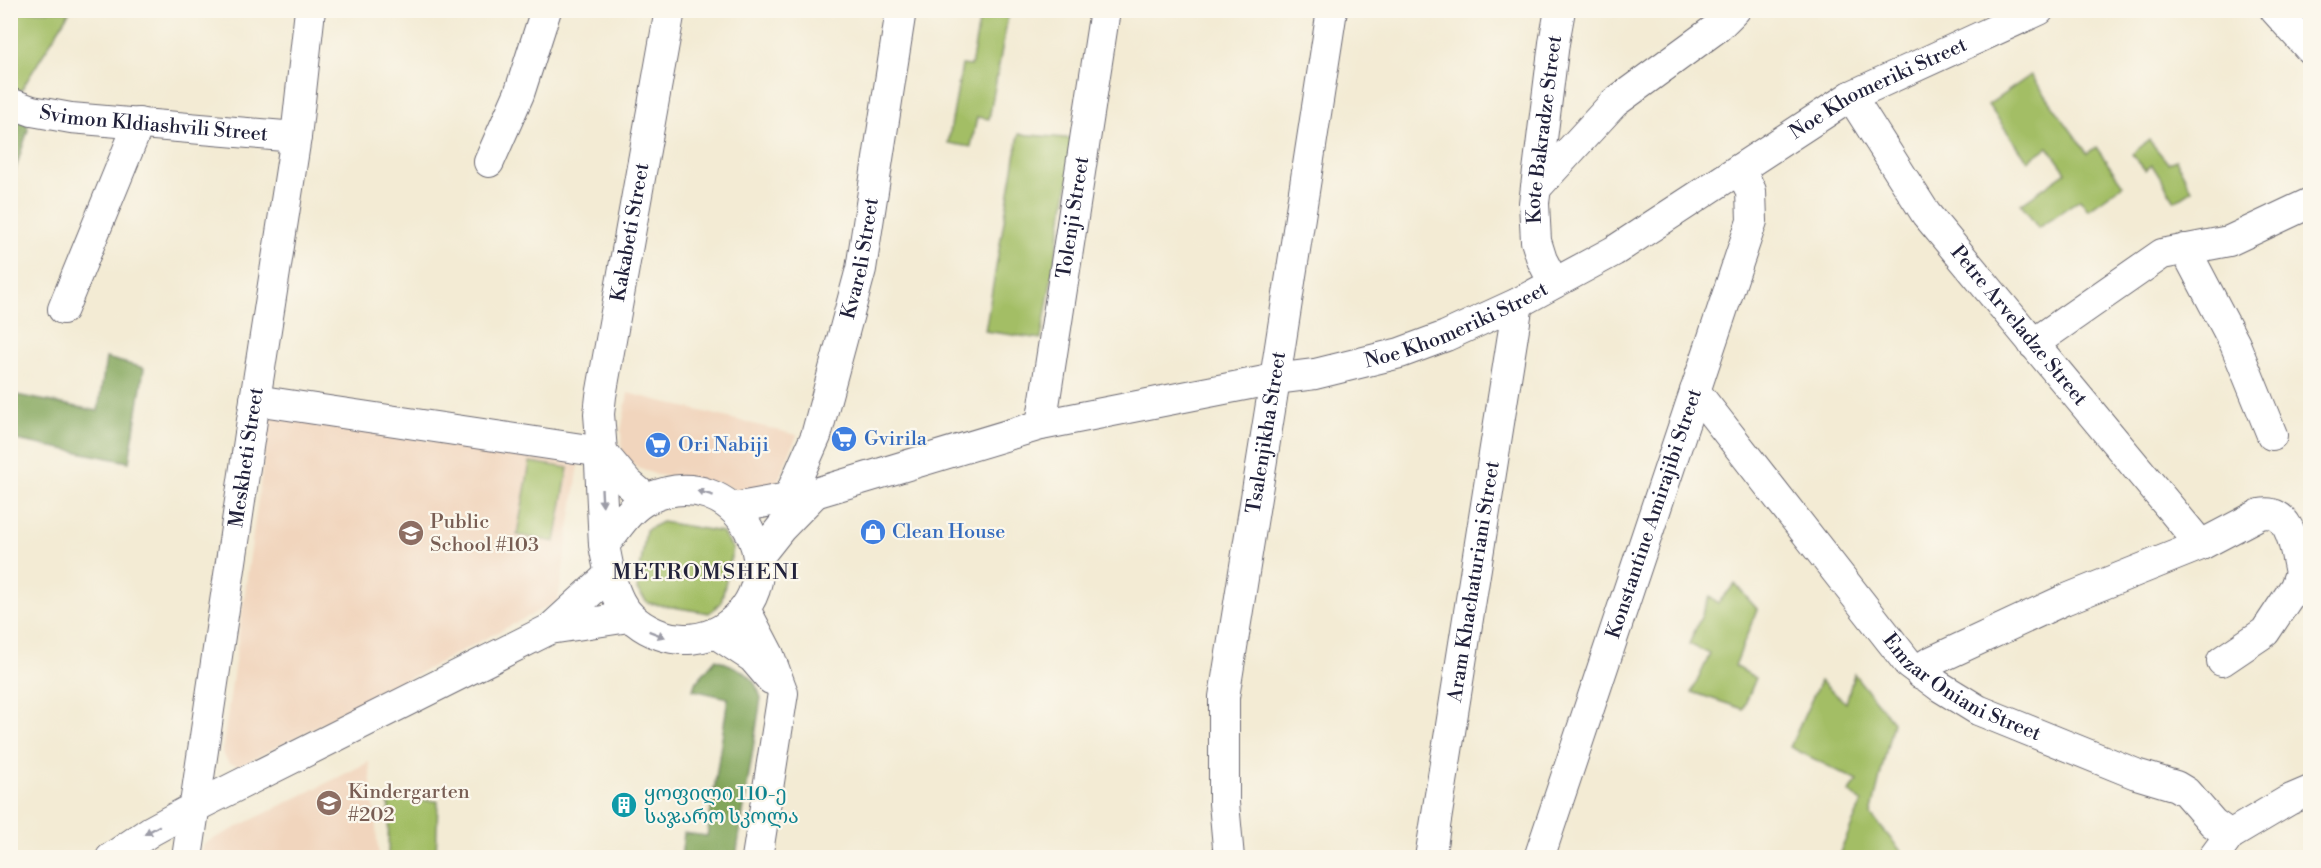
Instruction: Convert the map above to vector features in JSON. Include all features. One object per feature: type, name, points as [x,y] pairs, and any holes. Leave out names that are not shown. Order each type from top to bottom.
[{"type":"street","name":"Meskheti Street","points":[[187,858],[296,137],[310,10]]},
{"type":"street","points":[[489,162],[519,94],[546,10]]},
{"type":"street","name":"Kakabeti Street","points":[[604,545],[600,464],[602,452],[599,414],[601,396],[670,10]]},
{"type":"street","name":"Kvareli Street","points":[[802,495],[861,269],[901,10]]},
{"type":"street","name":"Tolenji Street","points":[[1041,425],[1105,10]]},
{"type":"street","name":"Tsalenjikha Street","points":[[1229,858],[1224,803],[1224,697],[1332,10]]},
{"type":"street","name":"Kote Bakradze Street","points":[[1554,283],[1542,260],[1536,241],[1536,188],[1560,10]]},
{"type":"street","points":[[1536,188],[1614,103],[1718,27],[1735,10]]},
{"type":"street","name":"Noe Khomeriki Street","points":[[734,508],[802,495],[1041,425],[1275,379],[1315,374],[1400,353],[1470,326],[1614,251],[1851,96],[2039,10]]},
{"type":"street","points":[[2275,10],[2310,49]]},
{"type":"street","name":"Petre Arveladze Street","points":[[1851,96],[1926,214],[2201,545]]},
{"type":"street","name":"Svimon Kldiashvili Street","points":[[10,103],[32,111],[72,118],[296,137]]},
{"type":"street","points":[[63,309],[139,123]]},
{"type":"street","name":"Konstantine Amirajibi Street","points":[[1539,858],[1752,221],[1751,190],[1740,169]]},
{"type":"street","points":[[2033,344],[2162,254],[2229,241],[2310,203]]},
{"type":"street","points":[[2185,249],[2235,344],[2272,435]]},
{"type":"street","name":"Aram Khachaturiani Street","points":[[1430,858],[1518,303]]},
{"type":"street","name":"Emzar Oniani Street","points":[[1695,391],[1753,461],[1820,552],[1900,653],[1921,674],[1978,710],[2136,774],[2176,786],[2186,792],[2213,823],[2222,846],[2289,800],[2310,791]]},
{"type":"street","points":[[255,400],[602,452],[628,483],[647,499]]},
{"type":"street","points":[[675,489],[696,490],[716,496],[734,508],[751,530],[758,557],[759,572],[752,596],[745,609],[732,623],[715,633],[693,639],[670,639],[648,631],[629,616],[616,597],[609,575],[604,545],[634,508],[647,499],[675,489]]},
{"type":"street","name":"Noe Khomeriki Street","points":[[758,557],[781,528],[802,495]]},
{"type":"street","points":[[1921,674],[1928,663],[2043,610],[2201,545],[2260,514],[2269,512],[2278,516],[2289,528],[2300,573],[2295,587],[2265,632],[2222,661]]},
{"type":"street","points":[[111,858],[151,831],[195,807],[550,629],[609,575]]},
{"type":"street","points":[[745,609],[769,655],[783,693],[758,858]]},
{"type":"street","points":[[550,629],[629,616]]},
{"type":"street","points":[[715,633],[753,658],[783,693]]},
{"type":"shaded area","points":[[628,393],[797,435],[778,481],[759,491],[739,491],[718,483],[657,475],[638,468],[628,461],[622,451],[621,431]]},
{"type":"shaded area","name":"Public School #103","points":[[270,415],[579,465],[558,601],[240,766],[229,763],[222,753]]},
{"type":"shaded area","name":"Kindergarten #202","points":[[369,762],[379,857],[200,858],[203,844]]},
{"type":"green space","points":[[15,11],[70,11],[17,97],[11,94],[11,21]]},
{"type":"green space","points":[[981,11],[1009,11],[989,119],[977,117],[971,147],[948,143],[962,65],[971,66]]},
{"type":"green space","points":[[2031,75],[2087,153],[2096,147],[2123,185],[2088,210],[2080,199],[2038,228],[2021,204],[2066,172],[2048,147],[2028,161],[1988,105]]},
{"type":"green space","points":[[11,114],[27,123],[28,130],[11,183]]},
{"type":"green space","points":[[1019,134],[1076,139],[1041,339],[985,331]]},
{"type":"green space","points":[[2149,140],[2168,163],[2176,160],[2192,190],[2175,201],[2152,165],[2145,170],[2132,154]]},
{"type":"green space","points":[[106,358],[144,368],[129,462],[11,439],[11,394],[98,411]]},
{"type":"green space","points":[[530,462],[568,468],[555,542],[517,535]]},
{"type":"green space","points":[[662,522],[722,532],[733,549],[721,603],[709,613],[648,603],[637,590],[646,530]]},
{"type":"green space","points":[[1735,584],[1757,609],[1735,666],[1756,678],[1743,709],[1692,692],[1710,654],[1689,644],[1710,596],[1718,603]]},
{"type":"green space","points":[[716,659],[749,676],[761,698],[736,857],[681,858],[684,833],[707,836],[728,698],[693,690],[695,683]]},
{"type":"green space","points":[[1854,674],[1893,722],[1871,815],[1906,857],[1838,857],[1862,802],[1849,792],[1858,781],[1790,747],[1820,681],[1846,703]]},
{"type":"green space","points":[[389,799],[438,801],[436,857],[388,857]]},
{"type":"place","name":"Gvirila","points":[[844,439]]},
{"type":"place","name":"Ori Nabiji","points":[[658,445]]},
{"type":"place","name":"Clean House","points":[[873,532]]},
{"type":"place","name":"Public School #103","points":[[411,533]]},
{"type":"place","name":"Kindergarten #202","points":[[329,803]]},
{"type":"place","name":"ყოფილი 110-ე საჯარო სკოლა","points":[[624,805]]},
{"type":"district","name":"METROMSHENI","points":[[706,572]]}]
